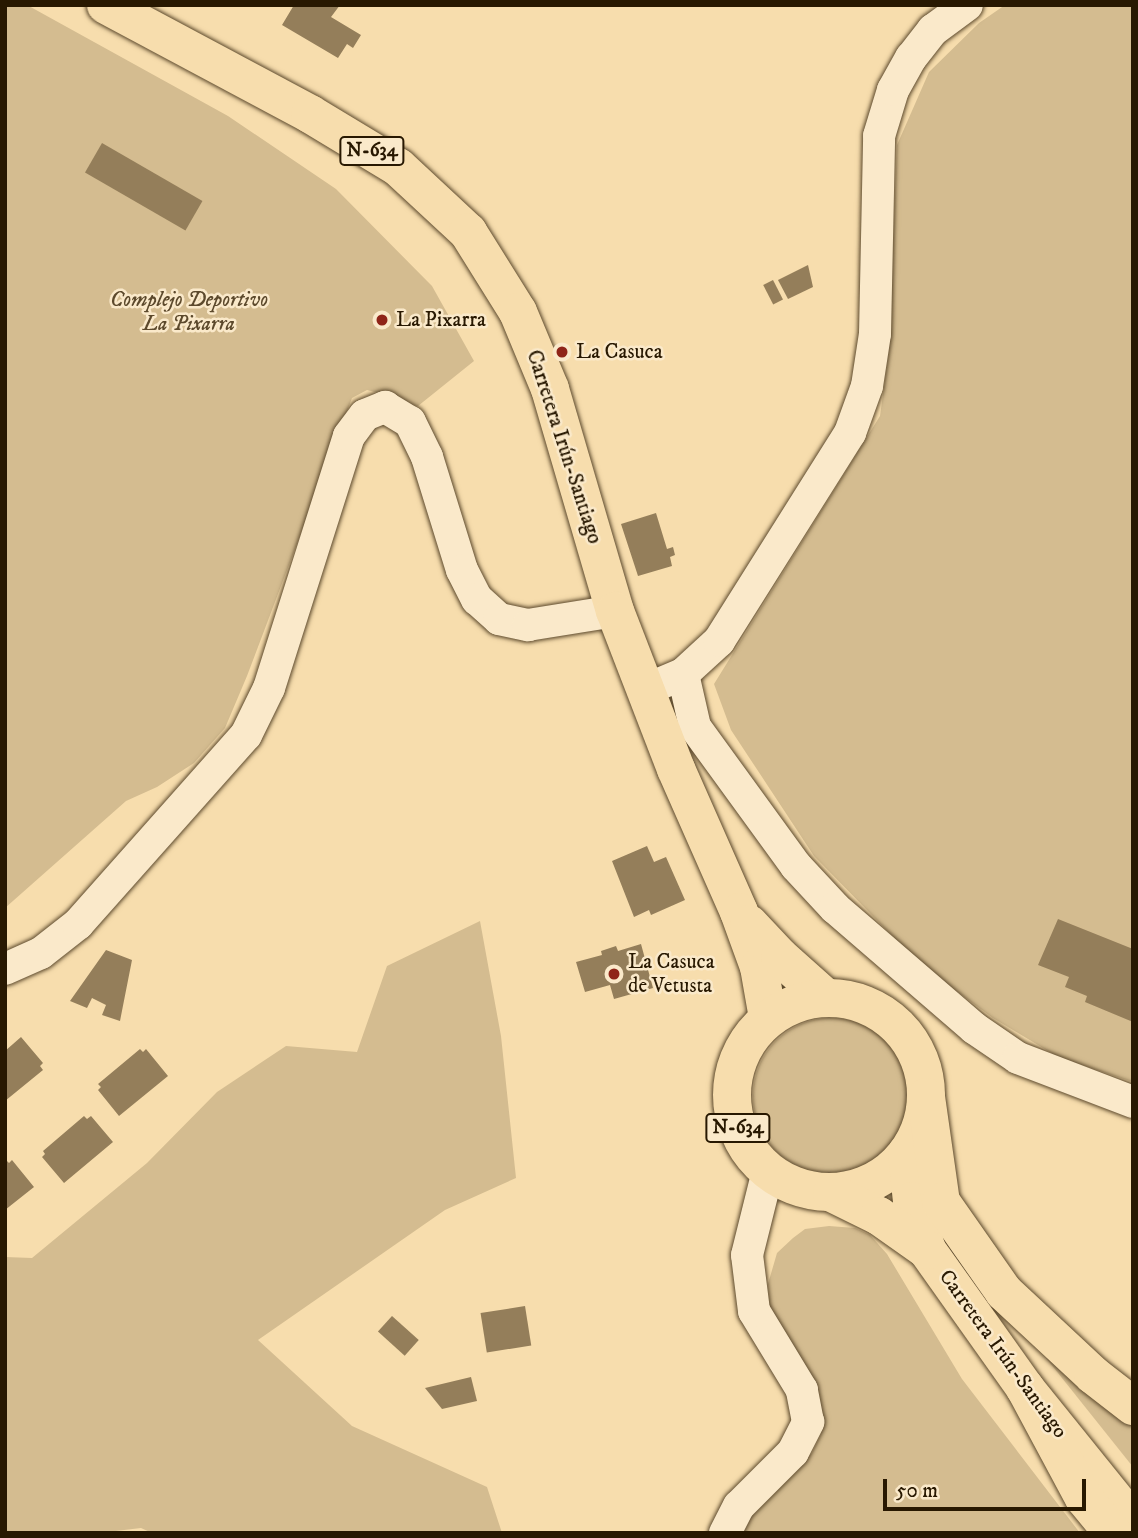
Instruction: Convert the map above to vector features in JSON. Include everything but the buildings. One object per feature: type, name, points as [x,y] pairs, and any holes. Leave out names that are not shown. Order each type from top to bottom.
[{"type":"highway","name":"Carretera Irún-Santiago","points":[[107,5],[310,114],[398,167],[468,232],[518,312],[550,389],[615,611],[645,690],[739,912],[759,967],[768,1018]]},
{"type":"highway","name":"Carretera Irún-Santiago","points":[[739,912],[780,957],[825,997]]},
{"type":"highway","name":"N-634","points":[[825,997],[850,999],[878,1010],[900,1028],[920,1059],[926,1097],[920,1128],[907,1153],[887,1173],[864,1186],[832,1193],[797,1188],[768,1171],[741,1138],[731,1104],[733,1076],[741,1051],[768,1018],[790,1004],[825,997]]},
{"type":"highway","points":[[926,1097],[942,1202],[1004,1292],[1093,1375],[1133,1406]]},
{"type":"highway","name":"Carretera Irún-Santiago","points":[[907,1153],[912,1201],[927,1250],[1024,1388],[1133,1522]]},
{"type":"highway","name":"Carretera Irún-Santiago","points":[[832,1193],[879,1216],[927,1250]]},
{"type":"highway","points":[[1024,1388],[1084,1498],[1113,1533]]},
{"type":"street","points":[[645,690],[683,674],[719,641],[850,433],[867,386],[875,334],[880,136],[893,90],[911,58],[933,30],[967,5]]},
{"type":"street","points":[[5,969],[41,953],[78,924],[246,735],[269,688],[349,436],[365,415],[385,407],[410,422],[427,457],[462,570],[477,599],[499,619],[527,625],[615,611]]},
{"type":"street","points":[[683,674],[695,727],[796,866],[835,908],[974,1028],[1018,1058],[1133,1102]]},
{"type":"street","points":[[724,1533],[739,1506],[793,1452],[808,1422],[802,1390],[754,1311],[747,1255],[768,1171]]},
{"type":"green space","name":"Complejo Deportivo La Pixarra","points":[[5,5],[27,5],[228,116],[336,189],[432,286],[474,361],[418,406],[405,405],[387,395],[367,390],[352,398],[225,728],[194,763],[157,787],[126,801],[5,908]]},
{"type":"green space","points":[[1005,5],[1133,5],[1133,1082],[1058,1057],[993,1018],[920,964],[814,856],[731,730],[714,684],[880,416],[889,351],[897,145],[929,72],[979,23]]},
{"type":"green space","points":[[480,921],[501,1036],[516,1178],[445,1210],[258,1340],[352,1426],[487,1487],[502,1533],[152,1533],[141,1528],[99,1533],[5,1533],[5,1257],[32,1258],[147,1163],[217,1092],[286,1046],[357,1052],[387,966]]},
{"type":"green space","points":[[831,1018],[861,1024],[886,1041],[903,1066],[909,1096],[903,1126],[886,1151],[861,1168],[831,1174],[801,1168],[776,1151],[759,1126],[753,1096],[759,1066],[776,1041],[801,1024]]},
{"type":"green space","points":[[829,1226],[855,1228],[870,1235],[887,1254],[962,1379],[1080,1533],[739,1533],[748,1516],[812,1453],[821,1434],[820,1404],[769,1306],[768,1284],[777,1253],[805,1229]]},
{"type":"green space","points":[[1046,1358],[1133,1425],[1133,1467]]},
{"type":"place","name":"La Pixarra","points":[[382,320]]},
{"type":"place","name":"La Casuca","points":[[562,352]]},
{"type":"place","name":"La Casuca de Vetusta","points":[[614,974]]}]
